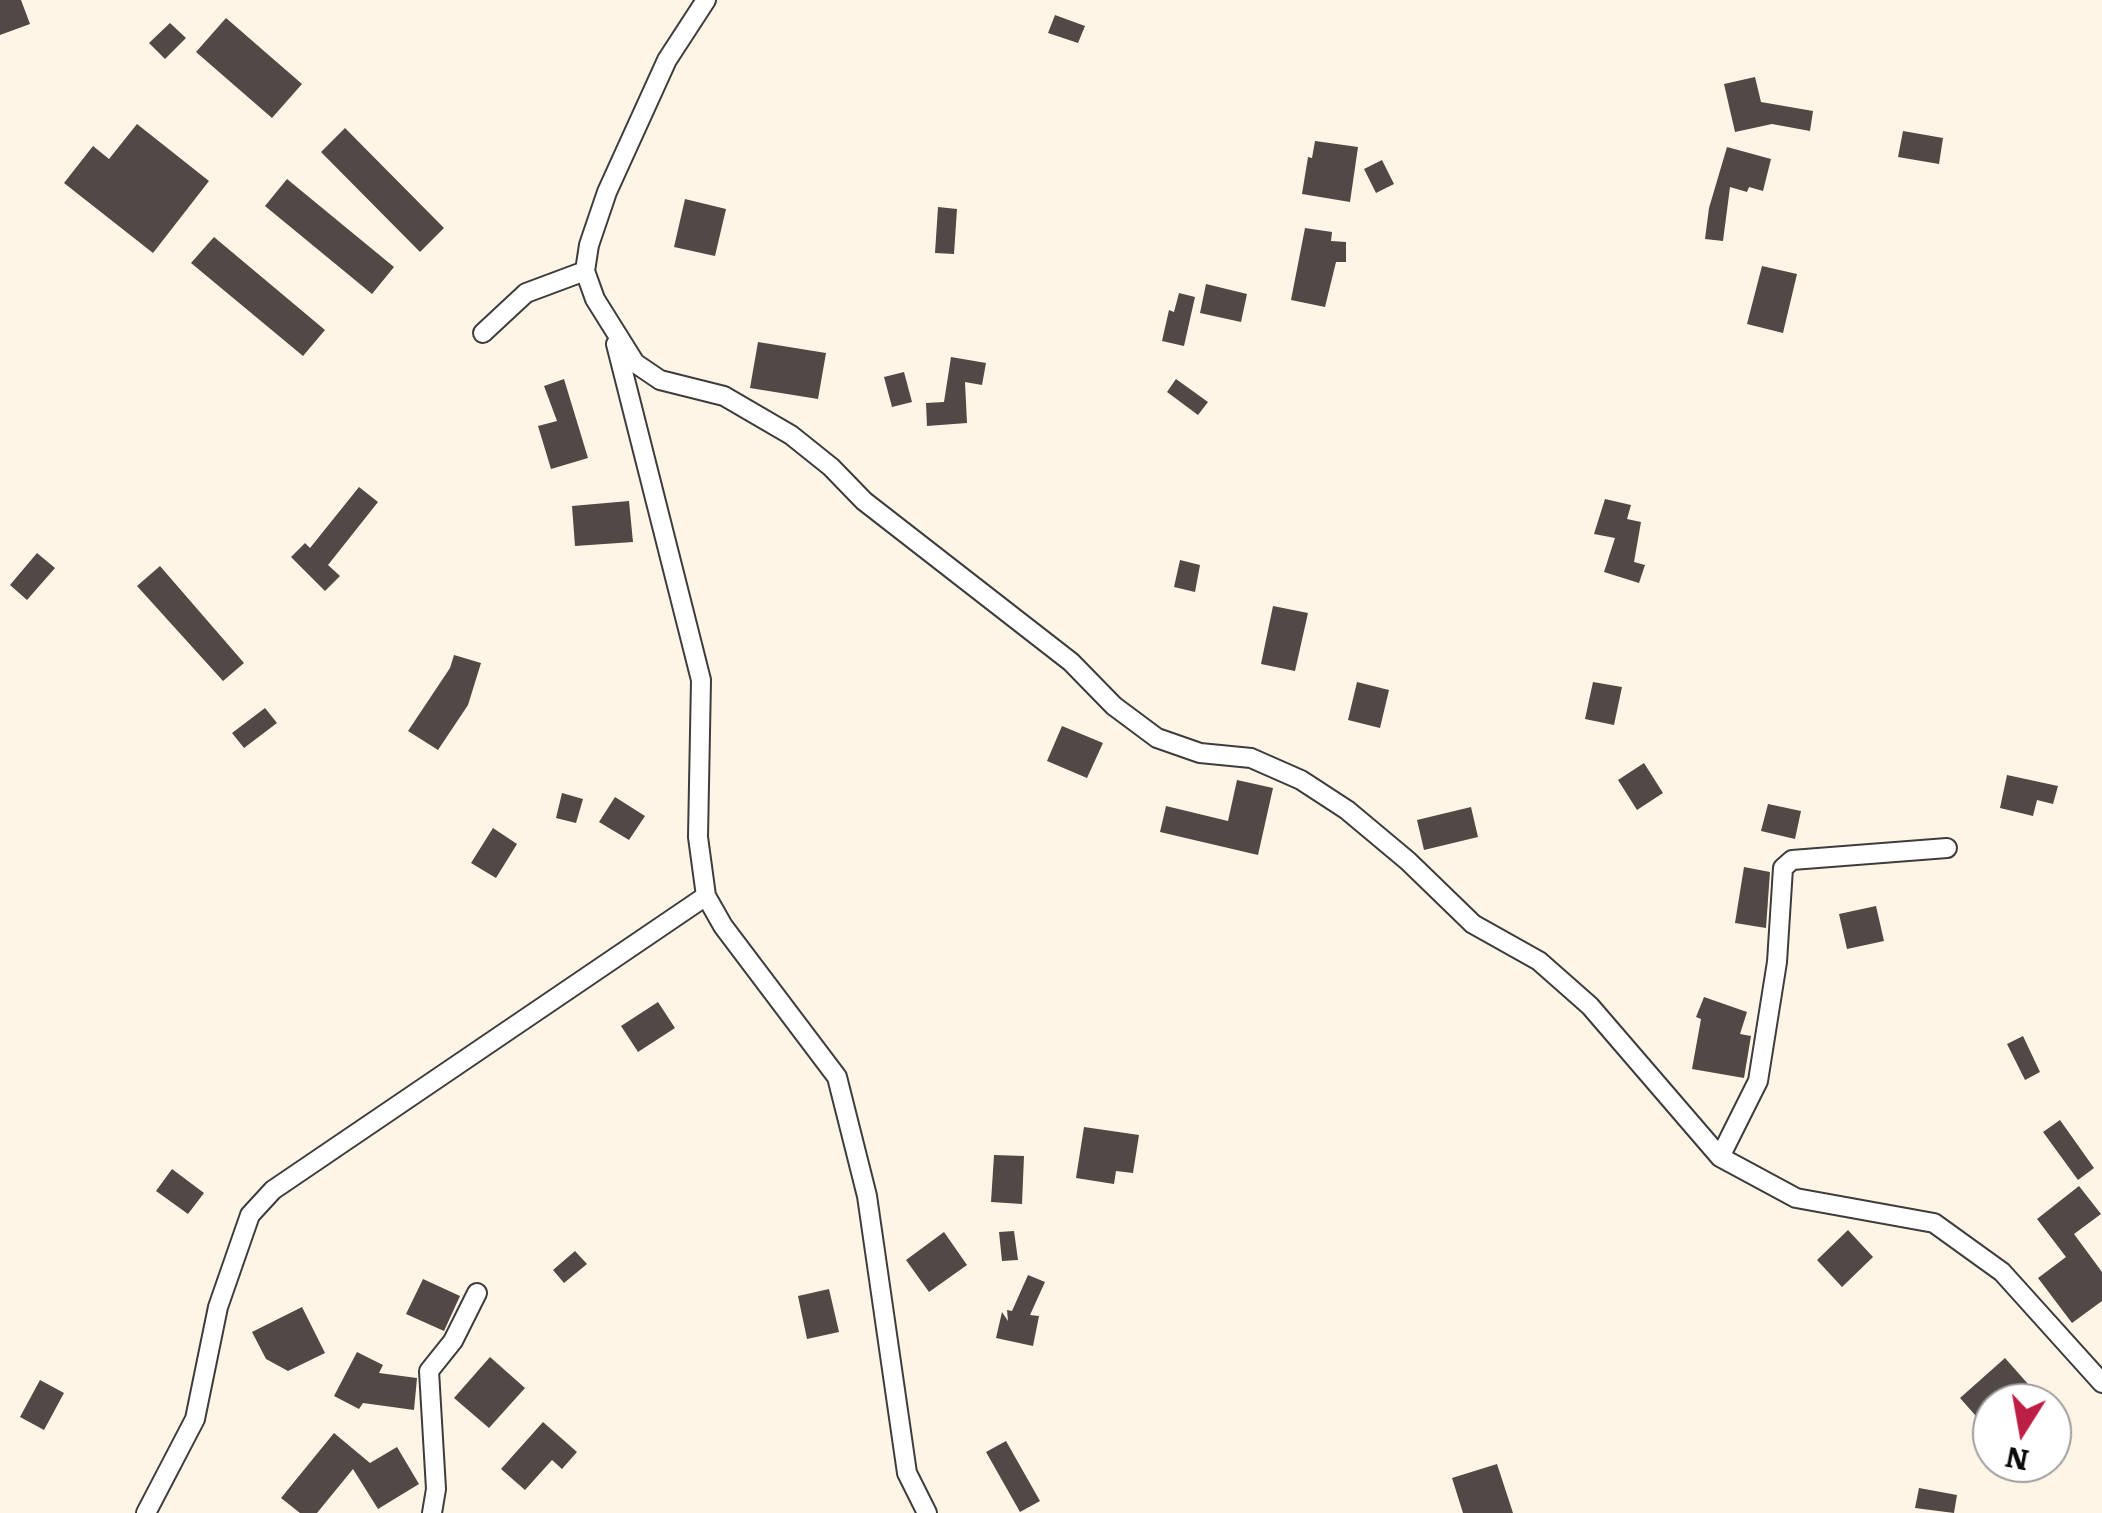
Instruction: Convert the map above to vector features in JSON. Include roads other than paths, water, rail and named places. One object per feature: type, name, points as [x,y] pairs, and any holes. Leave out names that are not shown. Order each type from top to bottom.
[{"type":"street","points":[[706,0],[667,60],[607,192],[589,246],[585,271],[595,299],[635,363],[660,380],[724,396],[791,434],[864,501],[1070,662],[1114,706],[1158,738],[1200,753],[1251,758],[1302,780],[1347,810],[1408,861],[1473,924],[1539,962],[1590,1006],[1720,1157],[1796,1198],[1934,1223],[2002,1272],[2102,1383]]},
{"type":"street","points":[[482,333],[526,293],[585,271]]},
{"type":"street","points":[[609,318],[701,680],[698,837],[706,896],[722,926],[838,1077],[867,1196],[907,1473],[927,1513]]},
{"type":"street","points":[[1720,1157],[1758,1081],[1777,962],[1783,868],[1792,860],[1947,848]]},
{"type":"street","points":[[146,1513],[195,1419],[218,1308],[250,1215],[273,1190],[706,896]]},
{"type":"street","points":[[432,1513],[436,1489],[430,1371],[453,1341],[477,1292]]}]
